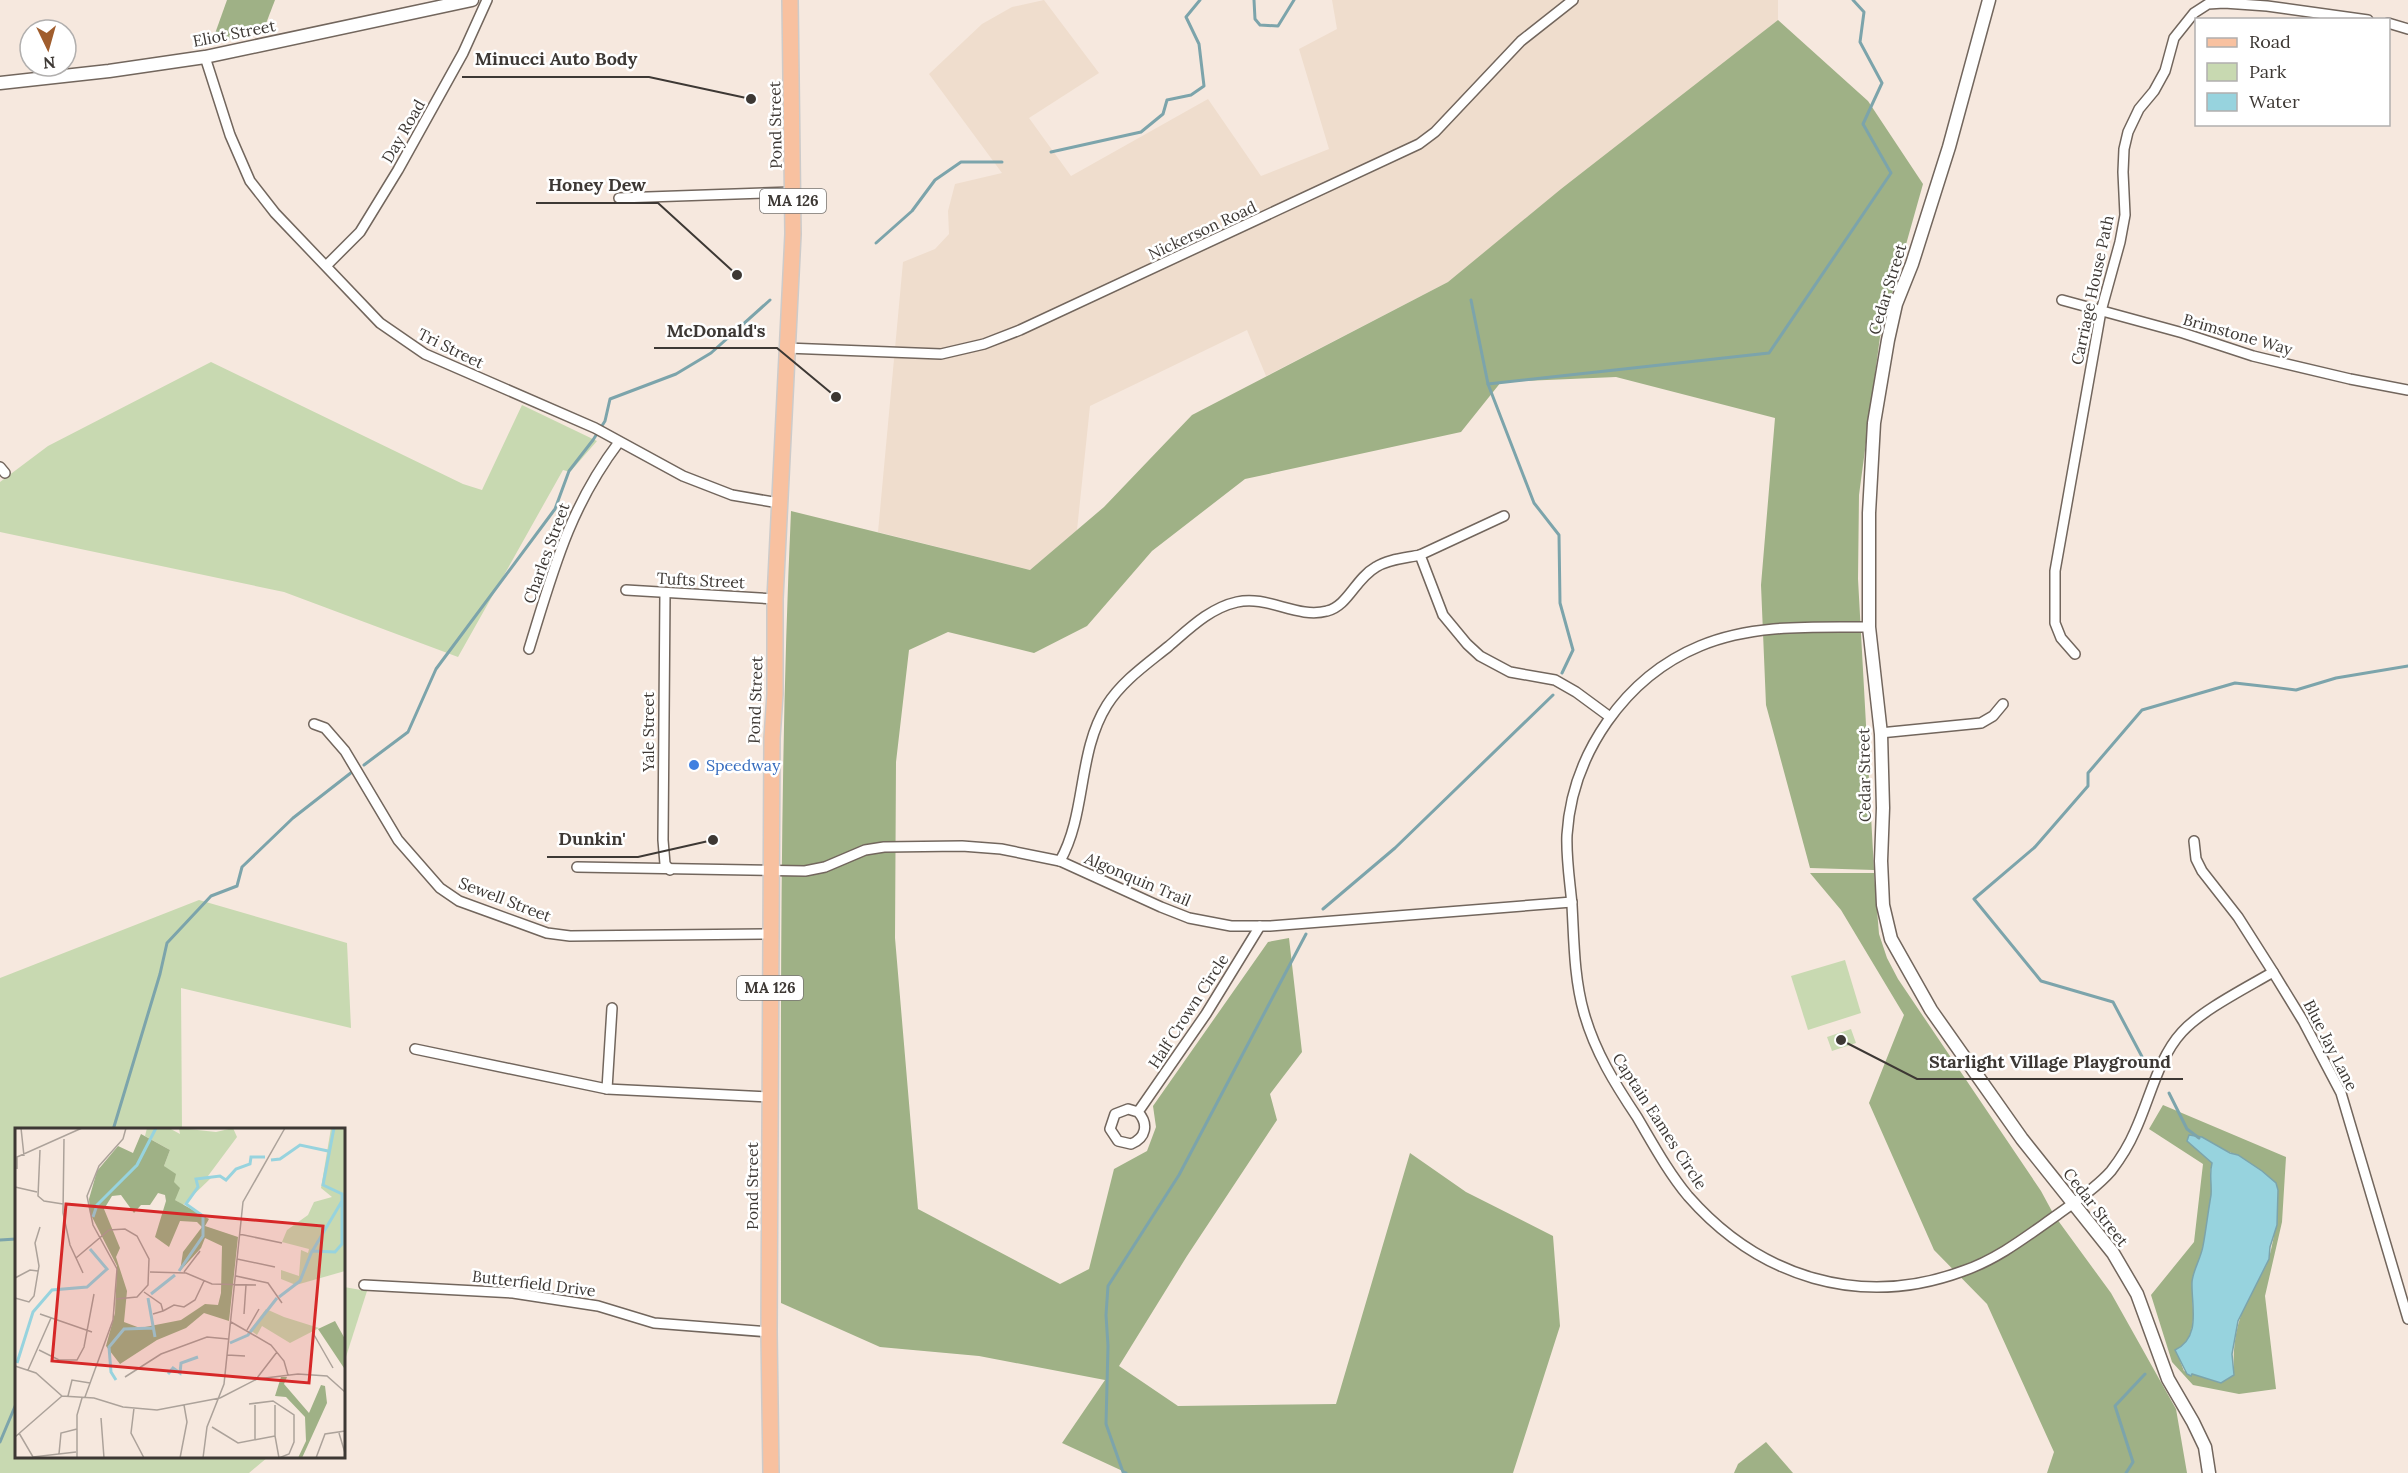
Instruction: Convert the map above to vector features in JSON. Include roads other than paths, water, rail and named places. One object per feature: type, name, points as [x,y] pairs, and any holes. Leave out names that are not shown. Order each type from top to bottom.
[{"type":"main road","name":"Pond Street","points":[[771,1473],[770,934],[775,600],[793,192],[790,0]]},
{"type":"street","name":"Eliot Street","points":[[0,83],[206,57],[472,0]]},
{"type":"street","name":"Day Road","points":[[327,265],[360,232],[398,170],[463,53],[487,0]]},
{"type":"street","name":"Nickerson Road","points":[[786,348],[941,354],[984,344],[1020,330],[1419,144],[1442,125],[1521,41],[1573,0]]},
{"type":"street","name":"Cedar Street","points":[[1989,0],[1949,147],[1912,264],[1896,304],[1888,340],[1874,434],[1869,513],[1869,627],[1881,733],[1883,808],[1881,861],[1884,905],[1892,939],[1931,1010],[2022,1139],[2113,1253],[2138,1294],[2168,1379],[2205,1447],[2209,1473]]},
{"type":"street","name":"Carriage House Path","points":[[2075,654],[2061,638],[2055,623],[2055,571],[2101,310],[2125,215],[2122,172],[2128,132],[2139,109],[2154,91],[2165,71],[2174,38],[2194,13],[2208,4],[2278,7],[2354,18]]},
{"type":"street","points":[[2390,24],[2408,29]]},
{"type":"street","name":"Tri Street","points":[[206,57],[230,135],[250,181],[275,213],[380,323],[411,347],[599,430],[683,476],[747,499],[779,503]]},
{"type":"street","points":[[619,198],[793,192]]},
{"type":"street","name":"Brimstone Way","points":[[2062,300],[2183,333],[2253,356],[2408,390]]},
{"type":"street","name":"Charles Street","points":[[529,649],[568,526],[597,471],[619,441]]},
{"type":"street","points":[[1060,861],[1072,838],[1093,736],[1107,704],[1129,679],[1202,618],[1225,605],[1253,600],[1300,611],[1323,612],[1342,605],[1357,582],[1376,567],[1420,555],[1504,516]]},
{"type":"street","points":[[1420,555],[1443,615],[1480,656],[1510,672],[1555,680],[1610,717]]},
{"type":"street","name":"Tufts Street","points":[[626,590],[775,600]]},
{"type":"street","name":"Yale Street","points":[[665,593],[663,840],[665,864],[670,870]]},
{"type":"street","name":"Captain Eames Circle","points":[[1869,627],[1755,631],[1717,639],[1698,646],[1661,667],[1647,678],[1610,717],[1585,759],[1574,793],[1567,844],[1575,963],[1580,994],[1592,1039],[1608,1072],[1686,1194],[1716,1225],[1758,1256],[1794,1272],[1843,1284],[1890,1287],[1927,1283],[1990,1260],[2072,1204],[2108,1174],[2122,1156],[2161,1068],[2180,1034],[2193,1022],[2273,972]]},
{"type":"street","points":[[1881,733],[1981,723],[1993,716],[2003,704]]},
{"type":"street","name":"Sewell Street","points":[[314,724],[325,728],[345,751],[398,840],[440,888],[459,901],[547,933],[570,936],[770,934]]},
{"type":"street","name":"Blue Jay Lane","points":[[2194,841],[2196,860],[2202,871],[2238,917],[2273,972],[2313,1038],[2341,1093],[2408,1319]]},
{"type":"street","name":"Algonquin Trail","points":[[577,867],[805,872],[825,867],[865,850],[884,847],[982,847],[1018,851],[1060,861],[1189,918],[1231,926],[1260,926],[1572,902]]},
{"type":"street","name":"Half Crown Circle","points":[[1138,1112],[1206,1014],[1260,926]]},
{"type":"street","points":[[607,1089],[612,1008]]},
{"type":"street","points":[[415,1049],[607,1089],[770,1097]]},
{"type":"street","name":"Butterfield Drive","points":[[364,1285],[524,1294],[598,1306],[654,1323],[769,1332]]},
{"type":"water","points":[[2189,1135],[2202,1137],[2238,1155],[2276,1183],[2278,1190],[2277,1225],[2269,1259],[2238,1321],[2232,1354],[2234,1375],[2221,1383],[2187,1374],[2175,1350],[2189,1337],[2192,1329],[2192,1282],[2203,1246],[2211,1195],[2212,1163],[2187,1141]]},
{"type":"waterway","points":[[1051,152],[1141,132],[1163,114],[1167,100],[1191,95],[1204,86],[1199,44],[1186,17],[1200,0]]},
{"type":"waterway","points":[[1254,0],[1255,19],[1260,25],[1278,26],[1294,0]]},
{"type":"waterway","points":[[1488,384],[1769,353],[1891,173],[1863,124],[1882,83],[1860,42],[1864,12],[1853,0]]},
{"type":"waterway","points":[[876,243],[912,211],[935,180],[961,162],[1002,162]]},
{"type":"waterway","points":[[364,765],[408,732],[436,669],[555,509],[569,471],[605,421],[610,399],[676,374],[711,353],[770,300]]},
{"type":"waterway","points":[[1471,300],[1488,384],[1534,503],[1559,535],[1560,603],[1573,650],[1562,673]]},
{"type":"waterway","points":[[2148,1068],[2113,1002],[2041,981],[1974,899],[2035,847],[2088,786],[2088,773],[2142,710],[2235,683],[2296,690],[2336,678],[2408,666]]},
{"type":"waterway","points":[[1323,909],[1395,848],[1553,695]]},
{"type":"waterway","points":[[114,1128],[160,974],[167,943],[211,896],[237,886],[242,867],[293,818],[352,772]]},
{"type":"waterway","points":[[1126,1473],[1123,1472],[1106,1424],[1108,1286],[1179,1175],[1306,934]]},
{"type":"waterway","points":[[2169,1093],[2187,1129],[2199,1138]]},
{"type":"waterway","points":[[0,1240],[15,1239]]},
{"type":"waterway","points":[[2126,1473],[2133,1462],[2115,1406],[2145,1374]]},
{"type":"waterway","points":[[0,1442],[15,1406]]},
{"type":"place","name":"Minucci Auto Body","points":[[751,99]]},
{"type":"place","name":"Honey Dew","points":[[737,275]]},
{"type":"place","name":"McDonald's","points":[[836,397]]},
{"type":"place","name":"Speedway","points":[[694,765]]},
{"type":"place","name":"Dunkin'","points":[[713,840]]},
{"type":"place","name":"Starlight Village Playground","points":[[1841,1040]]}]
